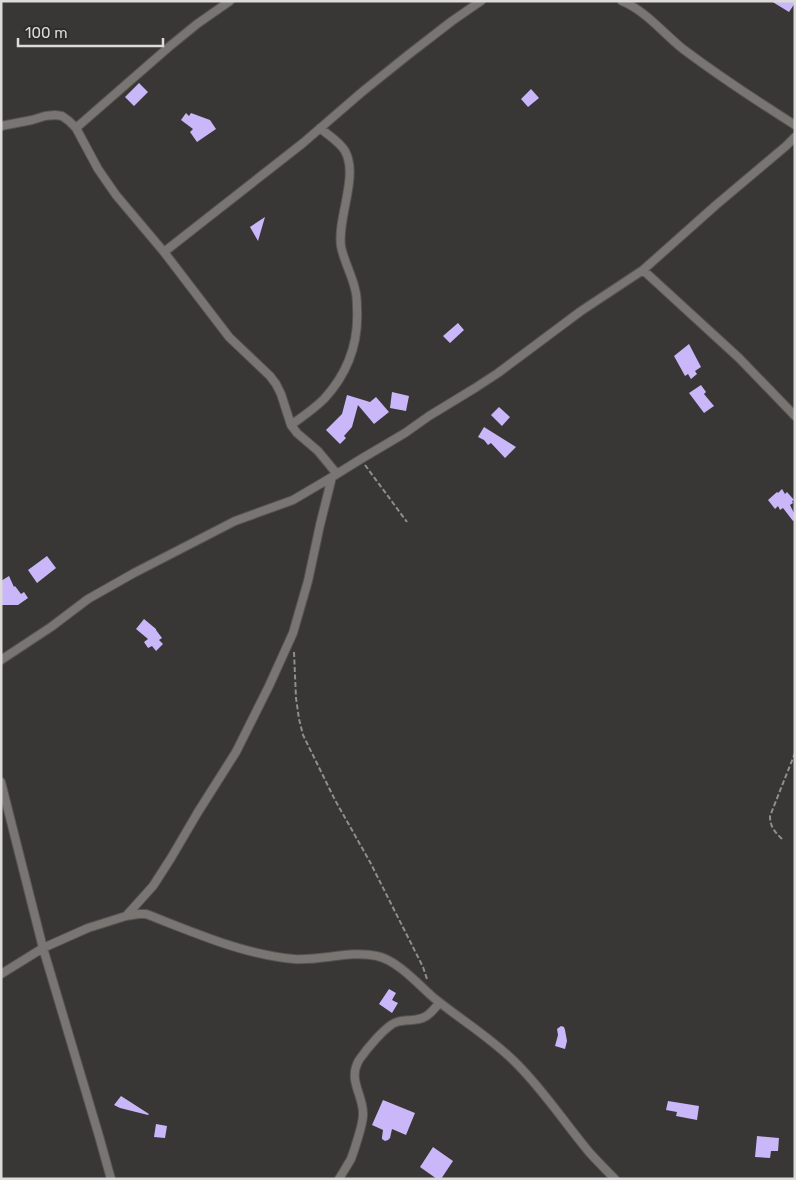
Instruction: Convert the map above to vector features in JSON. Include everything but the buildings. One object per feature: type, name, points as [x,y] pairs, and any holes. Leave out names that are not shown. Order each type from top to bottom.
[{"type":"street","points":[[76,128],[170,46],[230,1]]},
{"type":"street","points":[[164,252],[303,143],[408,55],[481,1]]},
{"type":"street","points":[[622,1],[642,13],[682,48],[738,88],[795,125]]},
{"type":"street","points":[[1,126],[55,115],[62,116],[76,128],[98,169],[112,189],[229,336],[276,384],[291,426],[318,451],[335,476]]},
{"type":"street","points":[[291,426],[323,400],[336,384],[351,357],[358,323],[356,291],[341,246],[344,208],[350,175],[349,164],[345,152],[338,142],[320,128]]},
{"type":"street","points":[[1,660],[51,627],[88,599],[235,521],[293,500],[405,434],[429,416],[498,373],[582,311],[643,270],[795,137]]},
{"type":"street","points":[[643,270],[739,358],[795,416]]},
{"type":"street","points":[[126,916],[153,886],[171,858],[236,752],[269,686],[293,633],[308,581],[320,525],[335,476]]},
{"type":"street","points":[[1,782],[43,948],[111,1179]]},
{"type":"street","points":[[1,974],[43,948],[88,928],[126,916],[139,914],[146,914],[228,944],[273,957],[297,959],[364,954],[378,956],[389,960],[515,1062],[535,1082],[589,1152],[615,1179]]},
{"type":"street","points":[[339,1179],[351,1158],[362,1122],[362,1107],[354,1078],[355,1069],[360,1059],[384,1029],[397,1022],[423,1018],[440,1002]]},
{"type":"path","points":[[361,459],[407,522]]},
{"type":"path","points":[[294,650],[296,698],[303,735],[370,862],[428,980]]},
{"type":"path","points":[[782,839],[773,829],[770,823],[770,816],[795,753]]}]
